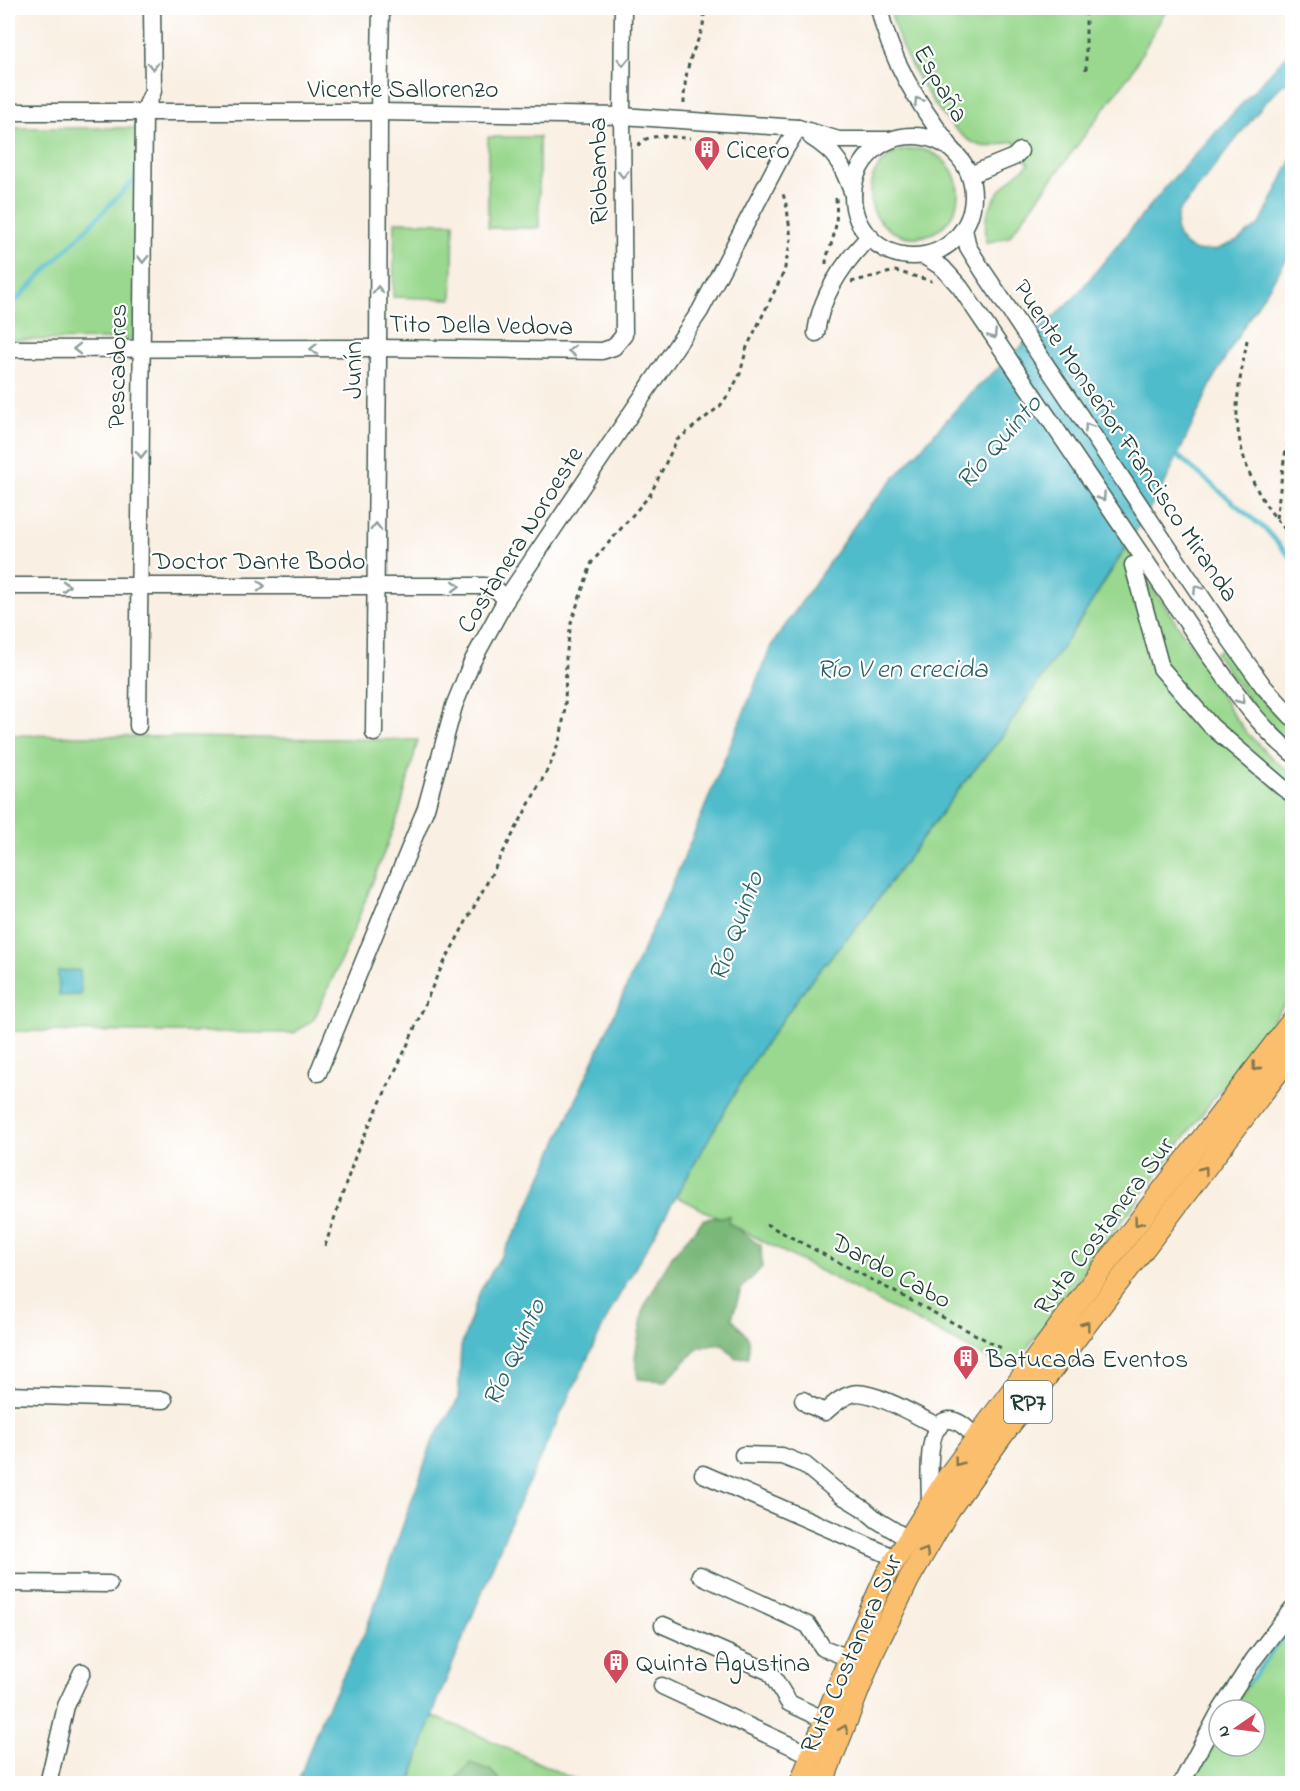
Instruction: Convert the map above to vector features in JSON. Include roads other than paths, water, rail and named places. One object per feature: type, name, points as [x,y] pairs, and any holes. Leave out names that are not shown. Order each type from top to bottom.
[{"type":"main road","name":"Ruta Costanera Sur","points":[[800,1784],[849,1658],[886,1575],[930,1503],[1102,1269],[1293,1021]]},
{"type":"main road","name":"Ruta Costanera Sur","points":[[822,1784],[874,1651],[909,1579],[949,1510],[1004,1433],[1293,1054]]},
{"type":"street","name":"Pescadores","points":[[138,726],[144,112],[153,91],[152,8]]},
{"type":"street","name":"Junín","points":[[374,733],[381,8]]},
{"type":"street","name":"Riobamba","points":[[623,8],[624,335]]},
{"type":"street","name":"España","points":[[879,8],[884,28],[914,96],[952,149]]},
{"type":"street","name":"Vicente Sallorenzo","points":[[8,112],[379,112],[622,116],[798,128],[839,140],[889,140]]},
{"type":"street","name":"Vicente Sallorenzo","points":[[798,128],[823,144],[835,155],[844,170],[854,197]]},
{"type":"street","name":"Costanera Noroeste","points":[[318,1073],[426,808],[454,706],[472,662],[506,600],[700,311],[798,128]]},
{"type":"street","points":[[904,136],[918,136],[933,140],[952,149],[965,163],[973,190],[973,204],[964,229],[951,242],[924,256],[897,254],[881,247],[864,231],[855,209],[854,197],[858,170],[874,148],[889,140],[904,136]]},
{"type":"street","points":[[970,176],[1014,157],[1020,151]]},
{"type":"street","name":"Puente Monseñor Francisco Miranda","points":[[964,229],[968,247],[983,272],[1229,638],[1264,687],[1293,717]]},
{"type":"street","points":[[816,333],[818,317],[836,276],[851,255],[870,236]]},
{"type":"street","name":"Puente Monseñor Francisco Miranda","points":[[924,256],[943,268],[960,287],[1207,652],[1261,724],[1293,753]]},
{"type":"street","name":"Tito Della Vedova","points":[[8,349],[378,348],[602,351],[614,347],[624,335]]},
{"type":"street","points":[[1133,565],[1161,668],[1211,726],[1293,794]]},
{"type":"street","name":"Doctor Dante Bodo","points":[[8,586],[484,586],[497,590],[506,600]]},
{"type":"street","points":[[803,1400],[825,1412],[840,1399],[854,1393],[869,1394],[939,1427]]},
{"type":"street","points":[[8,1395],[164,1400]]},
{"type":"street","points":[[930,1503],[930,1451],[935,1433],[942,1422],[950,1420],[958,1423],[977,1437]]},
{"type":"street","points":[[743,1455],[783,1456],[805,1465],[841,1495],[908,1539]]},
{"type":"street","points":[[703,1474],[896,1558]]},
{"type":"street","points":[[700,1575],[808,1625],[823,1648],[849,1658]]},
{"type":"street","points":[[8,1583],[109,1584]]},
{"type":"street","points":[[1229,1698],[1254,1659],[1293,1609]]},
{"type":"street","points":[[663,1625],[770,1672],[789,1704],[825,1720]]},
{"type":"street","points":[[48,1784],[66,1706],[82,1672]]},
{"type":"street","points":[[662,1686],[811,1755]]},
{"type":"street","points":[[1181,1784],[1207,1736]]},
{"type":"water","name":"Río V en crecida","points":[[1292,52],[1292,82],[1283,84],[1263,105],[1178,213],[1176,227],[1178,237],[1195,251],[1215,250],[1237,241],[1260,224],[1292,159],[1292,251],[1216,374],[1163,487],[1083,616],[1000,739],[962,785],[863,919],[808,984],[755,1058],[611,1310],[555,1426],[513,1516],[438,1700],[410,1783],[297,1784],[322,1717],[366,1630],[433,1440],[458,1400],[461,1347],[480,1291],[520,1225],[683,860],[771,646],[864,512],[968,396],[1074,298],[1169,183],[1282,60]]},
{"type":"water","points":[[80,970],[81,995],[59,996],[58,971]]},
{"type":"waterway","points":[[8,309],[138,176]]},
{"type":"waterway","points":[[1176,451],[1178,456],[1267,531],[1292,559]]},
{"type":"waterway","points":[[1247,1685],[1292,1624]]},
{"type":"place","name":"Cicero","points":[[707,172]]},
{"type":"place","name":"Batucada Eventos","points":[[966,1381]]},
{"type":"place","name":"Quinta Agustina","points":[[616,1685]]},
{"type":"water label","name":"Río Quinto","points":[[998,441]]},
{"type":"water label","name":"Río Quinto","points":[[735,926]]},
{"type":"water label","name":"Río Quinto","points":[[513,1352]]}]
